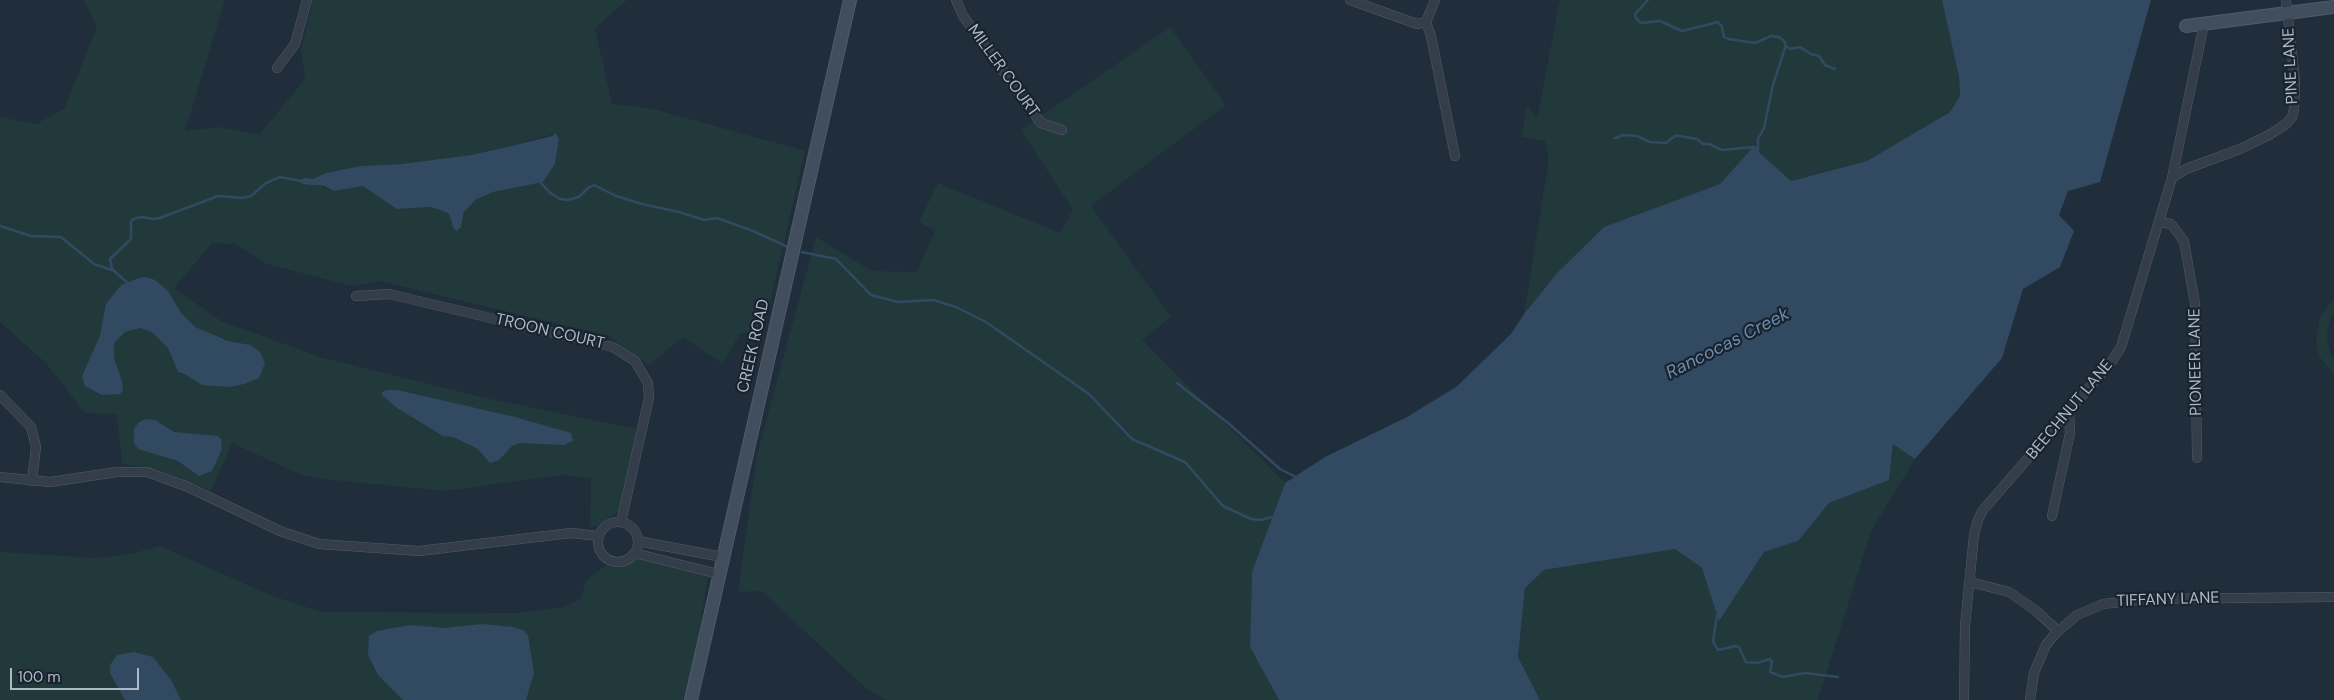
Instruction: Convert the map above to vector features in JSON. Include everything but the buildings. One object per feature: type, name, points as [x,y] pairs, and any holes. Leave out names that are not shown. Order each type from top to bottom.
[{"type":"main road","name":"CREEK ROAD","points":[[691,700],[718,574],[850,0]]},
{"type":"main road","points":[[2186,26],[2204,24],[2287,6],[2334,7]]},
{"type":"street","points":[[277,68],[295,44],[307,0]]},
{"type":"street","name":"MILLER COURT","points":[[956,0],[963,16],[1041,123],[1062,130]]},
{"type":"street","points":[[1350,0],[1410,23],[1426,22]]},
{"type":"street","points":[[1435,0],[1426,22],[1431,36],[1456,156]]},
{"type":"street","name":"PINE LANE","points":[[2172,178],[2186,169],[2240,149],[2269,135],[2286,124],[2292,117],[2294,109],[2294,81],[2287,6]]},
{"type":"street","name":"BEECHNUT LANE","points":[[1964,700],[1964,648],[1974,535],[1980,515],[2110,364],[2121,346],[2172,178],[2204,24]]},
{"type":"street","name":"PIONEER LANE","points":[[2159,222],[2171,224],[2184,241],[2195,304],[2197,458]]},
{"type":"street","name":"TROON COURT","points":[[356,296],[389,294],[613,347],[635,361],[648,383],[650,398],[621,522]]},
{"type":"street","points":[[0,395],[30,427],[36,447],[32,482]]},
{"type":"street","points":[[2052,516],[2070,433],[2069,411]]},
{"type":"street","points":[[0,477],[32,482],[50,482],[117,472],[147,472],[188,487],[280,531],[319,544],[419,551],[570,533],[599,536]]},
{"type":"street","points":[[621,522],[632,527],[638,541],[634,553],[623,561],[610,560],[600,550],[599,536],[608,524],[621,522]]},
{"type":"street","points":[[638,541],[722,557]]},
{"type":"street","points":[[634,553],[718,574]]},
{"type":"street","points":[[1970,582],[2009,592],[2022,600],[2058,631]]},
{"type":"street","name":"TIFFANY LANE","points":[[2030,700],[2030,689],[2039,659],[2046,645],[2058,631],[2077,615],[2089,608],[2117,601],[2334,597]]},
{"type":"green space","points":[[84,0],[225,0],[185,131],[219,127],[259,135],[305,79],[301,50],[313,0],[627,0],[595,28],[612,104],[650,108],[805,151],[763,333],[740,333],[723,364],[683,337],[649,365],[609,336],[379,281],[352,286],[267,264],[235,244],[212,243],[174,288],[221,321],[323,358],[490,399],[637,429],[619,511],[598,525],[590,527],[591,478],[562,475],[445,491],[322,479],[299,474],[232,443],[211,491],[156,469],[122,464],[117,414],[85,413],[46,363],[0,322],[0,117],[36,124],[64,109],[97,27]],"holes":[[[557,133],[559,139],[555,164],[543,182],[493,192],[475,200],[466,208],[461,227],[455,230],[449,214],[443,211],[430,207],[400,209],[363,185],[334,191],[300,179],[313,179],[326,173],[361,166],[401,164],[471,155]]]},
{"type":"green space","points":[[1560,0],[1942,0],[1959,76],[1960,96],[1950,112],[1867,161],[1790,181],[1753,147],[1720,184],[1604,227],[1558,272],[1524,314],[1549,159],[1545,141],[1521,137],[1527,107],[1537,118]]},
{"type":"green space","points":[[1170,27],[1226,105],[1091,206],[1171,317],[1142,340],[1285,483],[1252,572],[1250,647],[1279,700],[886,700],[866,688],[761,591],[738,592],[757,455],[816,237],[872,271],[917,272],[935,231],[919,222],[938,183],[1060,233],[1073,210],[1021,130]]},
{"type":"green space","points":[[2334,298],[2334,314],[2329,323],[2327,336],[2329,349],[2334,359],[2334,375],[2319,356],[2316,340],[2320,316]]},
{"type":"green space","points":[[1893,443],[1915,459],[1871,531],[1818,700],[1540,700],[1518,657],[1525,587],[1544,570],[1675,549],[1702,568],[1719,620],[1764,552],[1798,541],[1829,503],[1889,480]]},
{"type":"green space","points":[[160,546],[270,595],[321,612],[518,613],[563,607],[581,599],[586,580],[608,564],[619,565],[637,559],[708,577],[688,700],[0,700],[0,552],[95,558],[130,554]]},
{"type":"water","name":"Rancocas Creek","points":[[1942,0],[2151,0],[2100,182],[2068,191],[2059,215],[2074,231],[2060,267],[2023,289],[2002,358],[1915,459],[1893,444],[1889,480],[1829,503],[1798,541],[1764,552],[1719,621],[1702,568],[1675,549],[1544,570],[1525,588],[1518,657],[1540,700],[1279,700],[1250,647],[1252,572],[1285,483],[1325,457],[1407,417],[1456,387],[1511,334],[1524,314],[1558,272],[1604,227],[1720,184],[1753,147],[1791,181],[1867,161],[1950,112],[1960,96],[1959,77]]},
{"type":"water","points":[[556,133],[559,139],[555,164],[543,182],[493,192],[475,200],[464,212],[461,227],[457,231],[454,229],[449,214],[443,211],[430,207],[397,209],[363,186],[334,191],[324,186],[302,184],[299,180],[305,178],[313,179],[326,173],[361,166],[401,164],[471,155],[552,136]]},
{"type":"water","points":[[146,277],[155,280],[168,291],[181,313],[195,327],[228,341],[250,345],[260,352],[265,363],[259,378],[230,387],[202,385],[183,373],[178,372],[168,348],[152,332],[140,328],[125,332],[114,343],[114,358],[122,381],[123,390],[120,394],[102,395],[85,386],[82,376],[100,336],[106,304],[121,285]]},
{"type":"water","points":[[397,390],[515,417],[571,433],[573,441],[564,445],[520,443],[512,446],[499,460],[490,463],[478,449],[453,437],[443,436],[397,408],[382,395],[382,392]]},
{"type":"water","points":[[146,419],[155,420],[174,432],[218,436],[221,439],[222,449],[212,471],[199,476],[178,461],[138,449],[134,443],[134,429],[138,423]]},
{"type":"water","points":[[483,624],[512,627],[523,630],[528,635],[534,673],[526,700],[403,700],[378,675],[368,655],[369,636],[377,631],[410,625],[444,628]]},
{"type":"water","points":[[134,652],[153,657],[171,680],[181,700],[125,700],[110,673],[110,665],[117,655]]},
{"type":"waterway","points":[[1648,0],[1635,14],[1641,23],[1660,21],[1682,31],[1718,22],[1722,27],[1724,37],[1728,39],[1755,43],[1771,36],[1779,37],[1785,42],[1764,128],[1758,139],[1758,154]]},
{"type":"waterway","points":[[1786,46],[1790,49],[1800,47],[1811,54],[1819,56],[1825,65],[1835,69]]},
{"type":"waterway","points":[[1615,138],[1624,135],[1637,136],[1650,142],[1666,143],[1675,136],[1679,136],[1697,139],[1703,144],[1709,144],[1722,150],[1754,147],[1758,150]]},
{"type":"waterway","points":[[129,284],[112,269],[110,259],[131,239],[131,222],[133,219],[142,217],[160,218],[218,196],[243,198],[251,196],[266,183],[280,177],[301,181]]},
{"type":"waterway","points":[[540,182],[549,192],[560,199],[568,200],[579,197],[594,185],[616,196],[642,204],[704,220],[717,218],[753,231],[788,247]]},
{"type":"waterway","points":[[0,226],[31,236],[61,237],[94,264],[112,270]]},
{"type":"waterway","points":[[802,252],[836,259],[871,295],[898,302],[933,300],[956,307],[986,322],[1089,394],[1132,439],[1185,462],[1223,506],[1251,519],[1260,520],[1272,517],[1274,519]]},
{"type":"waterway","points":[[1177,383],[1227,422],[1280,469],[1296,477]]},
{"type":"waterway","points":[[1717,615],[1713,642],[1718,650],[1739,647],[1746,662],[1757,663],[1770,659],[1772,662],[1770,672],[1783,677],[1805,673],[1838,677]]}]
